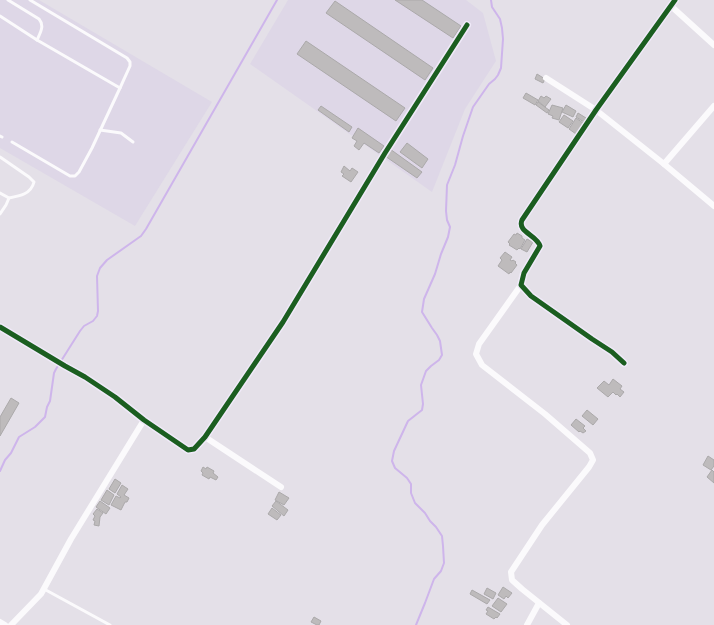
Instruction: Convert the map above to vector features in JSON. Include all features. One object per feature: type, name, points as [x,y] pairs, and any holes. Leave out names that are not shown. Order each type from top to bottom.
[{"type":"street","points":[[567,625],[512,580],[511,572],[542,525],[593,460],[590,453],[545,414],[482,365],[476,354],[479,344],[520,285],[524,273],[540,246],[538,242],[522,229],[522,220],[596,110],[673,3],[714,45]]},
{"type":"street","points":[[0,327],[85,377],[188,450],[194,449],[205,437],[283,322],[385,153],[467,26]]},
{"type":"street","points":[[546,78],[596,110],[714,206]]},
{"type":"street","points":[[664,164],[714,106]]},
{"type":"street","points":[[520,285],[531,296],[612,352],[624,363]]},
{"type":"street","points":[[11,625],[41,594],[71,539],[144,420]]},
{"type":"street","points":[[205,437],[281,487]]},
{"type":"street","points":[[527,625],[539,603]]},
{"type":"street","points":[[0,622],[5,625]]},
{"type":"lane","points":[[8,0],[42,22],[43,26],[37,40]]},
{"type":"lane","points":[[12,142],[70,176],[75,176],[79,172],[100,130],[130,66],[130,62],[127,58],[30,0]]},
{"type":"lane","points":[[0,16],[37,40],[120,88]]},
{"type":"lane","points":[[100,130],[121,133],[133,142]]},
{"type":"lane","points":[[0,157],[34,182],[33,187],[28,192],[9,198],[0,193]]},
{"type":"lane","points":[[0,214],[9,198]]},
{"type":"lane","points":[[44,589],[110,625]]},
{"type":"shaded area","points":[[0,0],[39,0],[212,102],[135,226],[0,148]]},
{"type":"shaded area","points":[[288,0],[466,0],[483,13],[496,61],[465,109],[432,192],[250,64]]},
{"type":"building","points":[[395,0],[422,0],[461,26],[453,38]]},
{"type":"building","points":[[335,1],[433,68],[425,80],[326,13]]},
{"type":"building","points":[[306,41],[405,108],[396,121],[297,54]]},
{"type":"building","points":[[537,74],[545,79],[543,83],[535,79]]},
{"type":"building","points":[[526,93],[538,100],[535,105],[523,98]]},
{"type":"building","points":[[541,96],[544,98],[546,96],[551,99],[545,107],[538,101]]},
{"type":"building","points":[[538,102],[549,110],[547,113],[536,105]]},
{"type":"building","points":[[552,105],[563,108],[559,120],[552,118],[553,116],[548,114]]},
{"type":"building","points":[[566,105],[576,111],[573,117],[562,112]]},
{"type":"building","points":[[321,106],[352,127],[349,132],[318,110]]},
{"type":"building","points":[[578,113],[586,118],[584,122],[576,117]]},
{"type":"building","points":[[564,115],[573,121],[568,128],[559,122]]},
{"type":"building","points":[[576,118],[583,123],[576,134],[569,129]]},
{"type":"building","points":[[358,128],[384,146],[379,153],[364,143],[359,150],[354,146],[357,141],[352,138]]},
{"type":"building","points":[[407,143],[428,159],[422,168],[400,152]]},
{"type":"building","points":[[390,149],[422,172],[417,178],[385,156]]},
{"type":"building","points":[[344,166],[350,171],[352,168],[358,172],[351,182],[342,176],[344,174],[341,172]]},
{"type":"building","points":[[517,233],[525,240],[520,249],[519,248],[517,250],[509,245],[510,244],[508,242],[514,234],[516,235]]},
{"type":"building","points":[[527,239],[533,242],[527,252],[521,249]]},
{"type":"building","points":[[505,252],[512,257],[510,260],[516,262],[515,263],[517,265],[509,274],[498,266],[502,260],[500,258]]},
{"type":"building","points":[[613,379],[622,386],[620,389],[624,392],[620,397],[613,392],[608,397],[597,388],[604,381],[609,385]]},
{"type":"building","points":[[11,398],[19,403],[0,436],[0,417]]},
{"type":"building","points":[[587,410],[598,419],[593,425],[582,416]]},
{"type":"building","points":[[576,419],[585,426],[583,428],[586,431],[583,433],[580,431],[579,432],[571,425]]},
{"type":"building","points":[[708,456],[714,460],[714,466],[711,470],[703,465]]},
{"type":"building","points":[[203,467],[206,469],[207,467],[214,471],[213,473],[218,477],[216,480],[210,477],[209,479],[202,475],[203,473],[201,471]]},
{"type":"building","points":[[712,470],[714,472],[714,483],[707,477]]},
{"type":"building","points":[[115,479],[121,483],[115,493],[109,489]]},
{"type":"building","points":[[122,485],[128,489],[124,495],[129,498],[121,510],[111,505],[116,496],[121,497],[117,494]]},
{"type":"building","points":[[107,490],[114,495],[109,505],[101,500]]},
{"type":"building","points":[[279,492],[289,498],[284,505],[275,500]]},
{"type":"building","points":[[100,501],[110,508],[106,514],[96,507]]},
{"type":"building","points":[[276,501],[288,510],[284,516],[272,506]]},
{"type":"building","points":[[272,508],[281,515],[277,520],[268,514]]},
{"type":"building","points":[[97,509],[103,513],[100,517],[99,526],[94,525],[95,521],[93,520],[95,516],[93,514]]},
{"type":"building","points":[[503,587],[512,593],[508,598],[506,596],[504,599],[498,595]]},
{"type":"building","points":[[487,588],[496,593],[493,599],[484,594]]},
{"type":"building","points":[[472,590],[490,600],[487,604],[470,594]]},
{"type":"building","points":[[498,598],[507,604],[501,612],[492,606]]},
{"type":"building","points":[[488,607],[500,614],[497,618],[496,617],[494,619],[486,614]]},
{"type":"building","points":[[314,617],[321,621],[319,625],[311,622]]},
{"type":"waterway","points":[[0,471],[19,437],[35,427],[45,417],[50,401],[54,373],[56,369],[80,331],[97,316],[97,276],[100,268],[107,260],[141,236],[146,229],[277,0]]},
{"type":"waterway","points":[[416,625],[434,579],[441,571],[444,563],[442,536],[425,513],[415,503],[411,493],[411,484],[407,478],[395,468],[392,461],[394,451],[408,421],[422,410],[423,404],[421,385],[426,371],[439,360],[442,355],[440,341],[422,312],[424,299],[435,274],[450,227],[447,220],[446,211],[447,185],[455,165],[473,107],[489,84],[498,75],[501,68],[503,39],[502,28],[500,19],[492,7],[491,0]]},
{"type":"cycle path","points":[[624,363],[612,352],[531,296],[521,285],[524,273],[540,246],[538,242],[522,228],[521,224],[522,220],[596,110],[675,0]]},
{"type":"cycle path","points":[[0,327],[85,377],[188,450],[194,449],[205,437],[283,322],[385,153],[467,25]]}]
